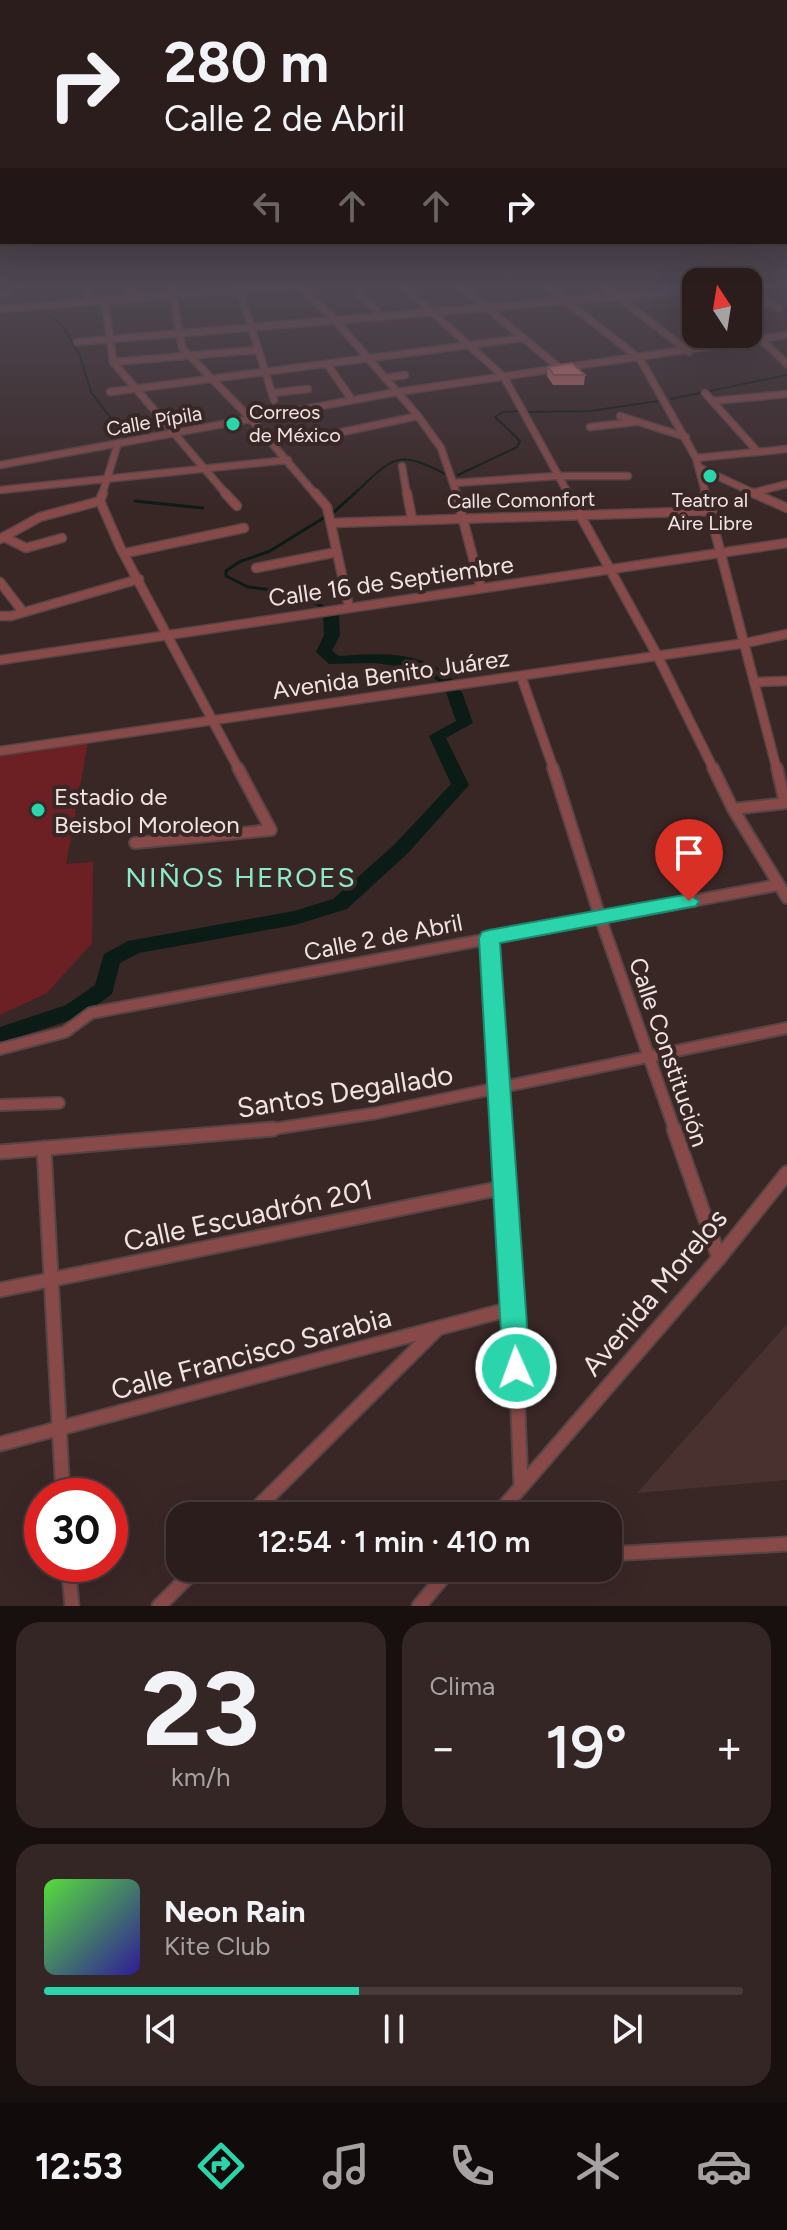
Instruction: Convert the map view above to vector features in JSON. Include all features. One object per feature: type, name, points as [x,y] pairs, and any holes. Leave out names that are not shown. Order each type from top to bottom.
[{"type":"street","points":[[113,359],[237,506]]},
{"type":"street","points":[[113,362],[146,359]]},
{"type":"street","points":[[193,359],[288,460],[329,517],[349,607]]},
{"type":"street","points":[[260,359],[273,396],[308,389]]},
{"type":"street","points":[[110,392],[361,359]]},
{"type":"street","points":[[368,359],[418,416],[441,448],[454,483],[481,588]]},
{"type":"street","points":[[484,359],[504,377],[657,655],[733,809],[787,898]]},
{"type":"street","points":[[549,359],[562,370]]},
{"type":"street","points":[[640,359],[686,437],[700,468],[786,803],[733,809]]},
{"type":"street","name":"Calle Pípila","points":[[0,465],[397,392],[640,359]]},
{"type":"street","points":[[327,364],[352,400]]},
{"type":"street","points":[[385,378],[405,375]]},
{"type":"street","points":[[705,393],[758,452]]},
{"type":"street","points":[[712,401],[787,394]]},
{"type":"street","points":[[328,435],[418,416]]},
{"type":"street","points":[[620,416],[686,437]]},
{"type":"street","points":[[590,427],[638,421]]},
{"type":"street","points":[[118,443],[100,501],[211,721],[271,830],[135,843]]},
{"type":"street","points":[[696,458],[787,449]]},
{"type":"street","points":[[0,490],[288,460]]},
{"type":"street","points":[[402,466],[412,519]]},
{"type":"street","points":[[700,468],[787,508]]},
{"type":"street","points":[[454,483],[557,476],[628,476]]},
{"type":"street","points":[[752,493],[787,484]]},
{"type":"street","points":[[2,538],[40,517],[100,501]]},
{"type":"street","name":"Calle Comonfort","points":[[329,517],[412,519],[712,511]]},
{"type":"street","points":[[126,553],[244,528]]},
{"type":"street","points":[[2,538],[26,548],[62,538]]},
{"type":"street","name":"Calle 16 de Septiembre","points":[[0,660],[787,543]]},
{"type":"street","points":[[256,568],[337,552]]},
{"type":"street","points":[[0,616],[139,579]]},
{"type":"street","points":[[0,582],[23,612]]},
{"type":"street","name":"Avenida Benito Juárez","points":[[0,751],[746,643],[787,634]]},
{"type":"street","name":"Calle Constitución","points":[[521,676],[566,805],[600,917],[719,1258]]},
{"type":"street","points":[[757,682],[787,681]]},
{"type":"street","name":"Calle 2 de Abril","points":[[0,1049],[65,1032],[91,1013],[778,885]]},
{"type":"street","points":[[489,938],[514,1308],[521,1487]]},
{"type":"street","name":"Santos Degallado","points":[[0,1152],[250,1133],[377,1113],[787,1028]]},
{"type":"street","points":[[0,1105],[59,1103]]},
{"type":"street","points":[[44,1148],[61,1478]]},
{"type":"street","name":"Avenida Morelos","points":[[508,1502],[719,1258],[787,1173]]},
{"type":"street","name":"Calle Escuadrón 201","points":[[0,1290],[506,1187]]},
{"type":"street","name":"Calle Francisco Sarabia","points":[[0,1444],[514,1308]]},
{"type":"street","points":[[263,1502],[439,1327]]},
{"type":"street","points":[[622,1553],[787,1544]]},
{"type":"street","points":[[70,1582],[72,1606]]},
{"type":"street","points":[[159,1606],[183,1582]]},
{"type":"street","points":[[419,1606],[439,1582]]},
{"type":"shaded area","points":[[88,742],[66,864],[93,862],[92,943],[47,993],[0,1015],[0,755]]},
{"type":"shaded area","points":[[787,1324],[787,1480],[637,1493]]},
{"type":"building","points":[[572,363],[585,375],[554,375],[548,367]]},
{"type":"waterway","points":[[81,359],[91,392],[126,438]]},
{"type":"waterway","points":[[671,399],[787,375]]},
{"type":"waterway","points":[[529,412],[590,411],[659,401]]},
{"type":"waterway","points":[[458,475],[517,447],[520,441],[495,417],[503,412],[520,411]]},
{"type":"waterway","points":[[353,495],[394,461],[415,461],[445,474]]},
{"type":"waterway","points":[[334,512],[355,493]]},
{"type":"waterway","points":[[135,501],[203,508]]},
{"type":"waterway","points":[[325,517],[270,551],[239,562],[226,571],[226,576],[248,587],[289,592],[326,608]]},
{"type":"waterway","points":[[331,615],[332,635],[324,652],[335,661],[375,658],[423,665],[446,681]]},
{"type":"waterway","points":[[0,1035],[73,1011],[105,989],[111,959],[135,946],[295,918],[340,904],[401,849],[460,785],[437,736],[465,723],[454,692]]},
{"type":"place","name":"Correos de México","points":[[233,424]]},
{"type":"place","name":"Teatro al Aire Libre","points":[[710,476]]},
{"type":"place","name":"Estadio de Beisbol Moroleon","points":[[38,810]]},
{"type":"district","name":"NIÑOS HEROES","points":[[241,877]]},
{"type":"route","points":[[516,1368],[489,938],[689,901]]}]
